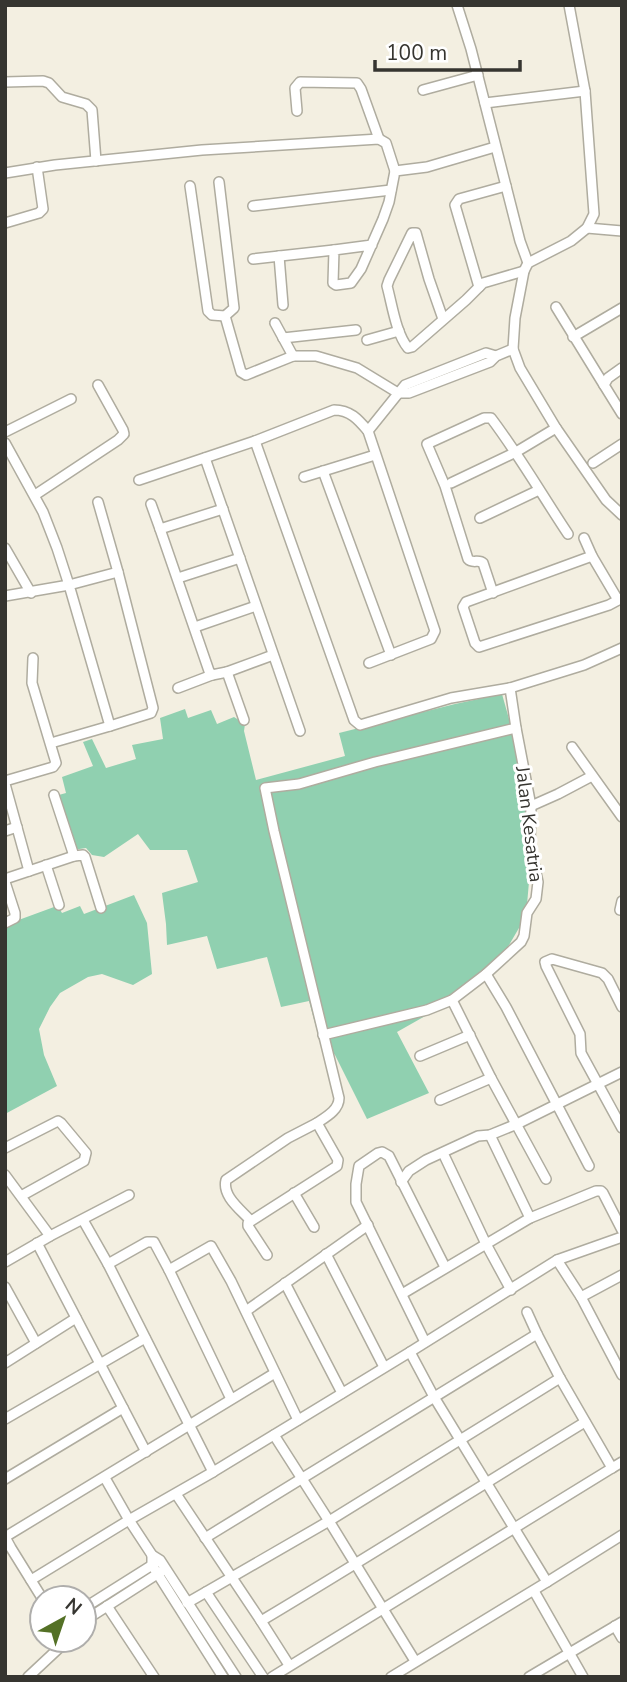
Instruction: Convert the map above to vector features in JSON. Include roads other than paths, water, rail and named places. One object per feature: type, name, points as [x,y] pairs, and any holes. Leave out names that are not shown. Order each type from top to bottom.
[{"type":"street","points":[[457,5],[478,75],[526,267],[515,318],[513,349],[520,368],[556,428],[606,500],[622,514]]},
{"type":"street","points":[[443,319],[414,232],[387,282],[399,331],[409,348],[443,319],[479,287],[487,281],[526,267],[587,228],[592,220],[594,207],[585,91],[569,5]]},
{"type":"street","points":[[423,90],[478,75]]},
{"type":"street","points":[[5,82],[43,81],[49,83],[62,97],[86,104],[92,110],[96,161]]},
{"type":"street","points":[[296,111],[295,88],[300,82],[357,83],[362,89],[379,139]]},
{"type":"street","points":[[485,103],[585,91]]},
{"type":"street","points":[[5,173],[37,167],[202,150],[379,139],[386,143],[395,172],[389,202],[361,269],[349,284],[333,283],[334,250]]},
{"type":"street","points":[[395,172],[427,167],[495,147]]},
{"type":"street","points":[[5,223],[43,209],[37,167]]},
{"type":"street","points":[[190,186],[208,311],[212,315],[225,316],[234,308],[219,183]]},
{"type":"street","points":[[479,287],[455,205],[459,199],[506,186]]},
{"type":"street","points":[[253,206],[391,190]]},
{"type":"street","points":[[587,228],[622,231]]},
{"type":"street","points":[[253,259],[372,245]]},
{"type":"street","points":[[279,256],[283,305]]},
{"type":"street","points":[[556,307],[622,414]]},
{"type":"street","points":[[573,337],[622,308]]},
{"type":"street","points":[[225,316],[243,375],[293,356],[316,356],[367,372],[398,393],[409,393],[490,362],[496,356],[513,349]]},
{"type":"street","points":[[275,323],[293,356]]},
{"type":"street","points":[[283,338],[356,330]]},
{"type":"street","points":[[367,340],[399,331]]},
{"type":"street","points":[[604,385],[608,378],[622,368]]},
{"type":"street","points":[[35,495],[124,434],[97,385]]},
{"type":"street","points":[[368,431],[398,393]]},
{"type":"street","points":[[5,432],[71,399]]},
{"type":"street","points":[[139,480],[255,441],[334,410],[342,410],[356,417],[368,431],[435,631],[431,639],[369,663]]},
{"type":"street","points":[[493,593],[484,564],[468,559],[444,485],[427,444],[486,417],[491,418],[568,534]]},
{"type":"street","points":[[451,483],[516,452],[556,428]]},
{"type":"street","points":[[255,441],[356,723],[363,725],[451,698],[510,688],[584,664],[622,648]]},
{"type":"street","points":[[5,443],[35,495],[57,548],[110,726]]},
{"type":"street","points":[[593,463],[622,444]]},
{"type":"street","points":[[304,477],[376,455]]},
{"type":"street","points":[[205,458],[300,731]]},
{"type":"street","points":[[323,471],[390,655]]},
{"type":"street","points":[[480,518],[538,490]]},
{"type":"street","points":[[51,743],[150,713],[153,708],[98,502]]},
{"type":"street","points":[[151,504],[212,675]]},
{"type":"street","points":[[160,529],[223,509]]},
{"type":"street","points":[[584,538],[592,556],[620,599],[609,605],[479,647],[472,636],[464,604],[592,556]]},
{"type":"street","points":[[5,548],[31,593]]},
{"type":"street","points":[[178,578],[240,558]]},
{"type":"street","points":[[5,596],[69,585],[118,572]]},
{"type":"street","points":[[195,627],[256,606]]},
{"type":"street","points":[[178,688],[273,655]]},
{"type":"street","points":[[29,871],[5,783],[52,767],[55,763],[32,683],[33,658]]},
{"type":"street","points":[[228,672],[244,720]]},
{"type":"street","name":"Jalan Kesatria","points":[[324,1035],[427,1010],[452,1000],[519,945],[524,936],[527,913],[534,904],[538,891],[537,873],[530,845],[531,806],[510,688]]},
{"type":"street","points":[[250,1220],[229,1197],[225,1188],[226,1180],[288,1138],[317,1123],[335,1110],[339,1103],[339,1092],[265,789],[299,784],[375,762],[516,729]]},
{"type":"street","points":[[572,747],[622,817]]},
{"type":"street","points":[[531,806],[592,776]]},
{"type":"street","points":[[54,795],[74,856]]},
{"type":"street","points":[[5,831],[17,827]]},
{"type":"street","points":[[5,923],[15,918],[15,913],[5,880],[82,854],[85,856],[102,908]]},
{"type":"street","points":[[46,866],[59,905]]},
{"type":"street","points":[[622,1007],[603,974],[552,959],[545,962],[580,1034],[580,1053],[622,1128]]},
{"type":"street","points":[[486,974],[589,1166]]},
{"type":"street","points":[[452,1000],[546,1179]]},
{"type":"street","points":[[420,1056],[470,1035]]},
{"type":"street","points":[[401,1182],[416,1165],[478,1136],[490,1135],[517,1124],[622,1072]]},
{"type":"street","points":[[440,1100],[491,1078]]},
{"type":"street","points":[[5,1148],[58,1121],[86,1153],[84,1161],[21,1196]]},
{"type":"street","points":[[267,1255],[248,1226],[250,1220],[338,1164],[317,1123]]},
{"type":"street","points":[[490,1135],[530,1218]]},
{"type":"street","points":[[425,1342],[356,1202],[359,1166],[378,1153],[382,1152],[388,1156],[445,1268]]},
{"type":"street","points":[[443,1153],[510,1290]]},
{"type":"street","points":[[5,1175],[50,1236]]},
{"type":"street","points":[[402,1294],[530,1218],[598,1190],[603,1194],[622,1230]]},
{"type":"street","points":[[294,1194],[314,1227]]},
{"type":"street","points":[[6,1260],[129,1195]]},
{"type":"street","points":[[83,1220],[213,1472]]},
{"type":"street","points":[[246,1311],[368,1225]]},
{"type":"street","points":[[31,1580],[274,1435],[557,1260],[622,1237]]},
{"type":"street","points":[[108,1264],[150,1241],[154,1242],[231,1399]]},
{"type":"street","points":[[37,1243],[146,1452]]},
{"type":"street","points":[[169,1270],[211,1245],[298,1420]]},
{"type":"street","points":[[326,1254],[384,1367]]},
{"type":"street","points":[[557,1260],[581,1297],[622,1374]]},
{"type":"street","points":[[581,1297],[622,1275]]},
{"type":"street","points":[[285,1283],[341,1392]]},
{"type":"street","points":[[6,1292],[36,1343]]},
{"type":"street","points":[[527,1312],[560,1378],[612,1468]]},
{"type":"street","points":[[5,1363],[76,1318]]},
{"type":"street","points":[[205,1538],[537,1334]]},
{"type":"street","points":[[5,1419],[145,1338]]},
{"type":"street","points":[[410,1352],[434,1397],[547,1582]]},
{"type":"street","points":[[33,1584],[5,1537],[275,1373]]},
{"type":"street","points":[[187,1603],[329,1521],[560,1378]]},
{"type":"street","points":[[5,1479],[123,1408]]},
{"type":"street","points":[[261,1621],[585,1422]]},
{"type":"street","points":[[274,1435],[415,1661]]},
{"type":"street","points":[[272,1677],[622,1462]]},
{"type":"street","points":[[104,1478],[223,1677]]},
{"type":"street","points":[[176,1494],[289,1665]]},
{"type":"street","points":[[391,1677],[406,1673],[415,1661],[622,1535]]},
{"type":"street","points":[[157,1565],[187,1603],[236,1677]]},
{"type":"street","points":[[98,1611],[157,1565]]},
{"type":"street","points":[[98,1600],[157,1565]]},
{"type":"street","points":[[534,1591],[583,1677]]},
{"type":"street","points":[[206,1592],[263,1677]]},
{"type":"street","points":[[107,1606],[154,1677]]},
{"type":"street","points":[[529,1677],[618,1624],[622,1638]]},
{"type":"street","points":[[33,1675],[52,1654]]}]
